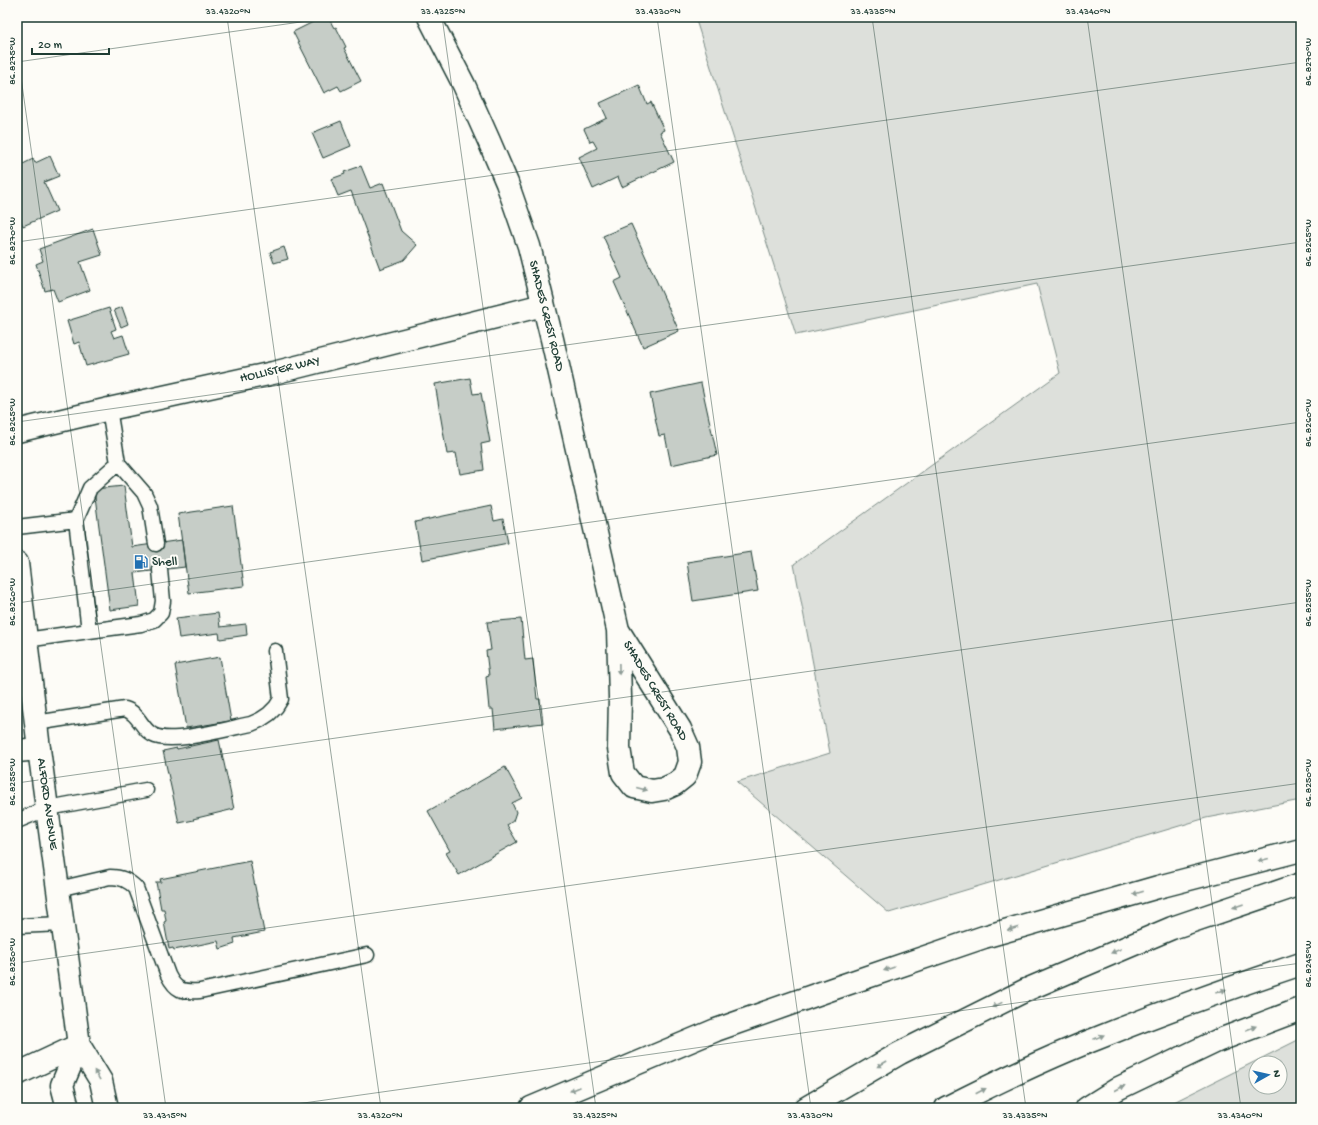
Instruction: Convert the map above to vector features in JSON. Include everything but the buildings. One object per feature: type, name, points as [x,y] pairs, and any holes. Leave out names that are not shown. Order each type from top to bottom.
[{"type":"main road","name":"SHADES CREST ROAD","points":[[429,17],[464,85],[507,183],[529,246],[552,339],[618,630],[620,697],[619,748],[624,773],[634,786],[652,791],[664,789],[675,784],[685,776],[690,762],[688,747],[680,728],[618,630]]},
{"type":"main road","name":"HOLLISTER WAY","points":[[17,431],[273,373],[543,304]]},
{"type":"main road","name":"ALFORD AVENUE","points":[[17,563],[39,749],[79,1045],[100,1081],[107,1108]]},
{"type":"main road","points":[[17,751],[39,749]]},
{"type":"main road","points":[[531,1108],[716,1030],[842,985],[984,937],[1158,887],[1301,850]]},
{"type":"main road","points":[[806,1108],[900,1053],[1026,990],[1172,928],[1301,884]]},
{"type":"main road","points":[[946,1108],[995,1083],[1097,1038],[1219,991],[1301,964]]},
{"type":"main road","points":[[1087,1108],[1119,1088],[1217,1041],[1301,1009]]},
{"type":"main road","points":[[17,1074],[79,1045]]},
{"type":"main road","points":[[68,1108],[62,1085],[79,1045]]},
{"type":"lane","points":[[109,409],[118,463],[144,493],[150,506],[156,544]]},
{"type":"lane","points":[[89,631],[76,520],[90,488],[118,463]]},
{"type":"lane","points":[[17,527],[76,520]]},
{"type":"lane","points":[[26,640],[141,624],[154,620],[161,613],[163,602],[160,570]]},
{"type":"lane","points":[[36,723],[125,709],[132,711],[146,730],[154,736],[164,738],[184,737],[251,724],[270,714],[281,698],[275,651]]},
{"type":"lane","points":[[17,821],[48,808],[146,790]]},
{"type":"lane","points":[[58,889],[110,877],[119,877],[129,881],[136,888],[172,984],[178,989],[187,992],[200,991],[367,955]]},
{"type":"lane","points":[[17,926],[63,924]]},
{"type":"shaded area","points":[[695,17],[1301,17],[1301,800],[1206,818],[889,913],[737,782],[830,753],[794,564],[1060,373],[1037,284],[796,335]]},
{"type":"shaded area","points":[[1301,1039],[1301,1108],[1162,1108],[1248,1065],[1248,1095],[1288,1095],[1288,1055],[1268,1055]]},
{"type":"place","name":"Shell","points":[[141,562]]}]
